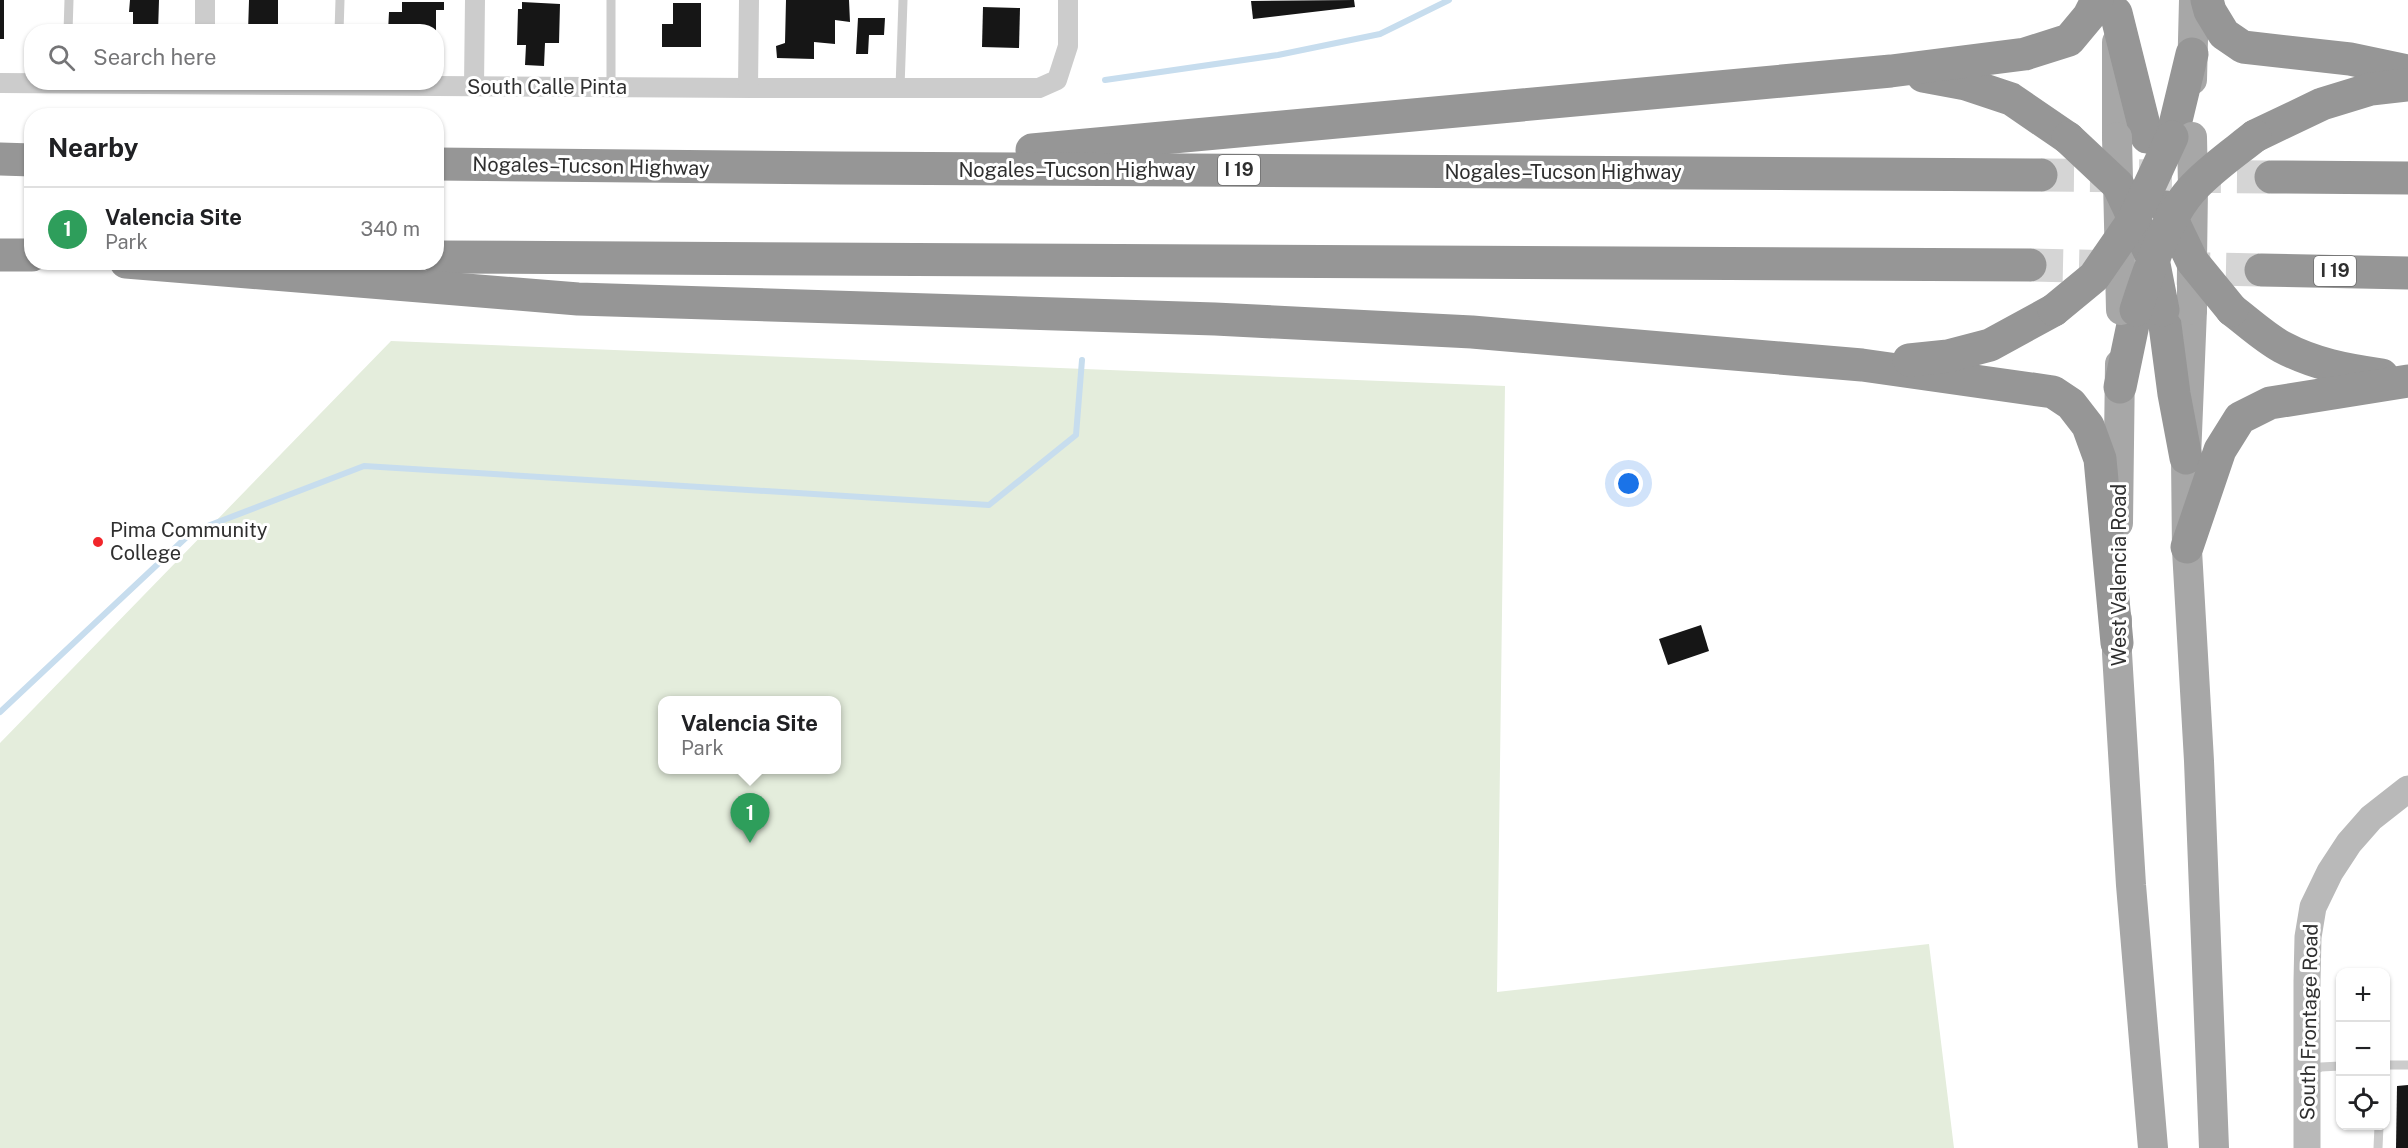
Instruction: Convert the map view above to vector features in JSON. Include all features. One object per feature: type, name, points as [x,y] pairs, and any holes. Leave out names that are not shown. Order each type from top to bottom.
[{"type":"highway","points":[[2207,0],[2224,34],[2242,47],[2350,59],[2408,71]]},
{"type":"highway","points":[[840,168],[1891,71],[2025,54],[2069,40],[2089,16],[2110,4],[2157,137]]},
{"type":"highway","points":[[1862,365],[1948,356],[1990,345],[2054,310],[2094,277],[2127,231],[2154,176],[2157,137],[2192,54]]},
{"type":"highway","points":[[1891,71],[1966,84],[2011,99],[2068,138],[2118,184],[2127,231],[2153,259]]},
{"type":"highway","points":[[2186,458],[2174,394],[2153,310],[2153,259],[2171,221],[2193,187],[2255,136],[2322,104],[2371,89],[2408,85]]},
{"type":"highway","points":[[0,159],[24,159]]},
{"type":"highway","name":"Nogales–Tucson Highway","points":[[444,164],[2041,175]]},
{"type":"highway","points":[[2154,176],[2171,221],[2192,261],[2232,310],[2280,346],[2308,359],[2337,369],[2408,380]]},
{"type":"highway","points":[[2271,177],[2408,178]]},
{"type":"highway","points":[[0,255],[24,255]]},
{"type":"highway","points":[[444,257],[2030,265]]},
{"type":"highway","points":[[224,270],[578,299],[1215,319],[1414,329],[1862,365],[2053,392],[2071,404],[2088,426],[2100,459],[2117,643]]},
{"type":"highway","name":"I 19","points":[[2261,270],[2408,273]]},
{"type":"highway","points":[[2120,387],[2153,310]]},
{"type":"highway","points":[[2187,547],[2220,450],[2240,418],[2270,403],[2408,380]]},
{"type":"main road","points":[[2192,54],[2194,0]]},
{"type":"main road","points":[[2118,184],[2157,137],[2193,187],[2192,261],[2153,310]]},
{"type":"main road","points":[[2127,231],[2153,310]]},
{"type":"main road","name":"West Valencia Road","points":[[2120,387],[2117,643],[2131,885],[2153,1148]]},
{"type":"main road","points":[[2186,458],[2187,547],[2199,761],[2214,1148]]},
{"type":"street","points":[[205,0],[205,24]]},
{"type":"street","points":[[474,86],[475,0]]},
{"type":"street","points":[[748,88],[749,0]]},
{"type":"street","name":"South Calle Pinta","points":[[444,86],[1039,88],[1057,80],[1068,46],[1068,0]]},
{"type":"street","name":"South Calle Pinta","points":[[0,83],[24,83]]},
{"type":"street","name":"South Frontage Road","points":[[2307,1148],[2308,937],[2313,907],[2330,872],[2349,843],[2371,818],[2408,789]]},
{"type":"lane","points":[[68,24],[69,0]]},
{"type":"lane","points":[[339,24],[340,0]]},
{"type":"lane","points":[[611,0],[611,87]]},
{"type":"lane","points":[[900,88],[903,0]]},
{"type":"lane","points":[[2390,1065],[2408,1065]]},
{"type":"lane","points":[[2307,1074],[2321,1067],[2336,1066]]},
{"type":"lane","points":[[2378,1148],[2379,1130]]},
{"type":"green space","points":[[391,341],[1505,386],[1497,992],[1929,944],[1954,1148],[0,1148],[0,743]]},
{"type":"building","points":[[0,0],[4,0],[4,39],[0,39]]},
{"type":"building","points":[[130,0],[159,0],[158,24],[133,24],[133,12],[129,12]]},
{"type":"building","points":[[249,0],[278,0],[278,24],[248,24]]},
{"type":"building","points":[[786,0],[849,0],[850,22],[835,20],[835,44],[814,42],[814,59],[777,58],[776,46],[785,43]]},
{"type":"building","points":[[1354,0],[1355,7],[1253,19],[1251,1]]},
{"type":"building","points":[[402,2],[444,2],[444,10],[436,10],[436,24],[388,24],[389,12],[402,12]]},
{"type":"building","points":[[522,2],[560,4],[559,43],[545,43],[544,66],[525,65],[526,45],[517,45],[518,9],[522,9]]},
{"type":"building","points":[[673,3],[701,3],[701,47],[662,47],[662,24],[673,24]]},
{"type":"building","points":[[983,7],[1020,8],[1019,48],[982,47]]},
{"type":"building","points":[[858,18],[885,18],[884,35],[869,35],[868,54],[856,54]]},
{"type":"building","points":[[1701,625],[1709,651],[1668,665],[1659,639]]},
{"type":"building","points":[[2408,1085],[2408,1148],[2396,1148],[2397,1086]]},
{"type":"waterway","points":[[1105,80],[1278,55],[1380,34],[1449,0]]},
{"type":"waterway","points":[[0,712],[192,532],[364,466],[989,505],[1076,435],[1082,360]]},
{"type":"tunnel","points":[[2041,175],[2271,177]]},
{"type":"tunnel","points":[[2030,265],[2261,270]]},
{"type":"place","name":"Pima Community College","points":[[98,542]]},
{"type":"place","name":"Valencia Site","points":[[750,843]]}]
